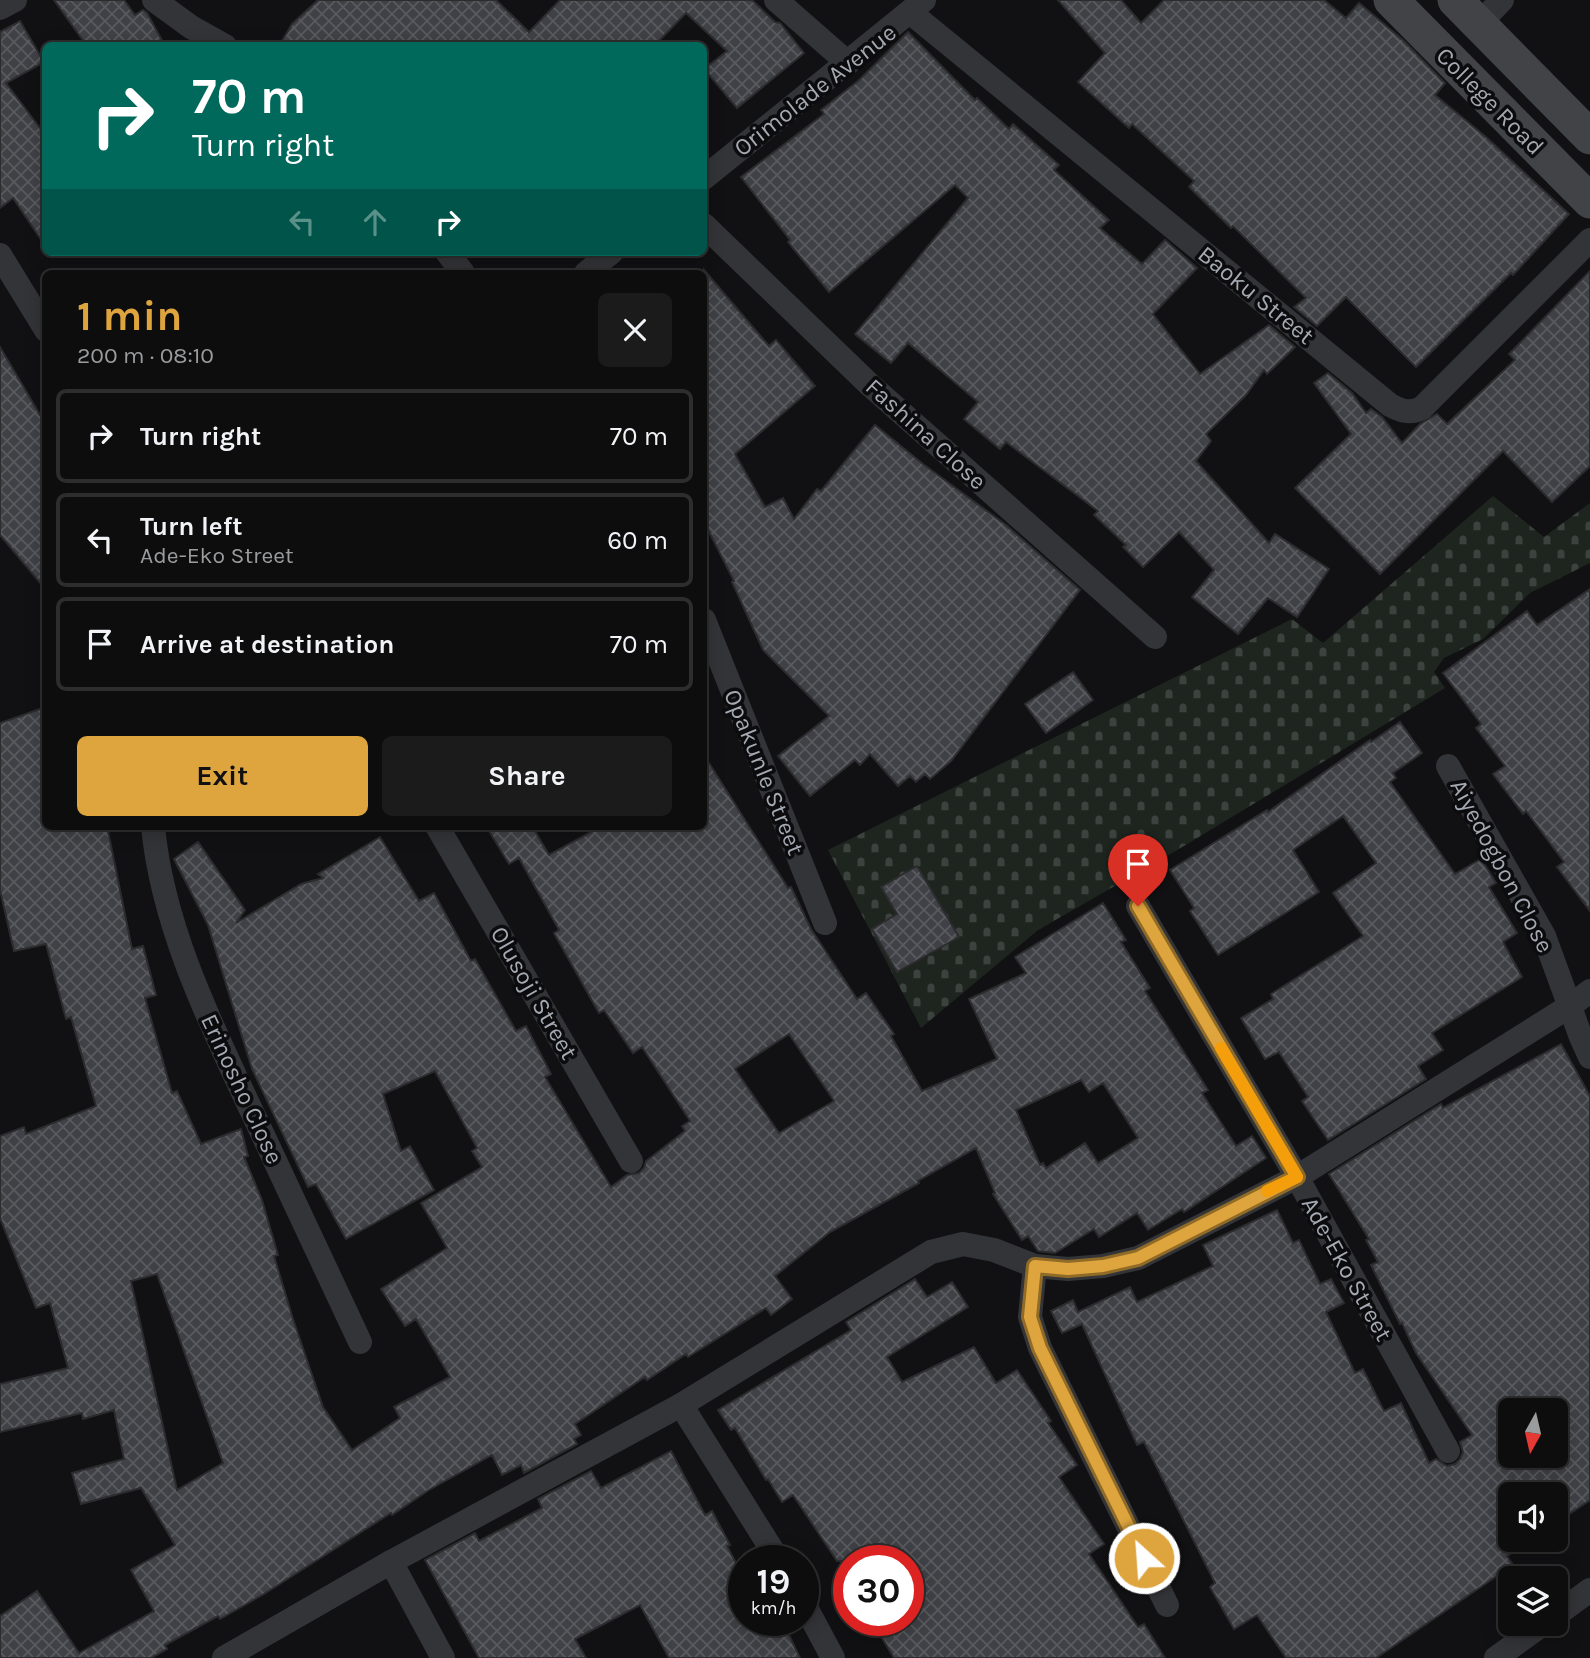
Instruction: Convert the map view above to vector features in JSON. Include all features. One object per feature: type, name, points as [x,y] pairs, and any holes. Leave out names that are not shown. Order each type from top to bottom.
[{"type":"main road","name":"College Road","points":[[1391,0],[1590,201]]},
{"type":"main road","name":"College Road","points":[[1479,8],[1590,136]]},
{"type":"street","points":[[0,8],[15,0]]},
{"type":"street","points":[[154,0],[191,27],[218,42]]},
{"type":"street","points":[[776,0],[848,63]]},
{"type":"street","name":"Orimolade Avenue","points":[[707,176],[918,6]]},
{"type":"street","name":"Baoku Street","points":[[918,6],[1390,405],[1402,412],[1422,408],[1590,240]]},
{"type":"street","name":"Fashina Close","points":[[707,228],[870,385],[1156,637]]},
{"type":"street","points":[[0,255],[42,323]]},
{"type":"street","points":[[450,256],[461,270]]},
{"type":"street","points":[[590,270],[607,256]]},
{"type":"street","name":"Opakunle Street","points":[[707,628],[825,923]]},
{"type":"street","name":"Aiyedogbon Close","points":[[1448,766],[1544,936],[1590,1057]]},
{"type":"street","name":"Erinosho Close","points":[[153,830],[156,859],[181,947],[210,1023],[360,1342]]},
{"type":"street","name":"Olusoji Street","points":[[439,830],[631,1161]]},
{"type":"street","name":"Ade-Eko Street","points":[[1138,906],[1297,1177],[1448,1451]]},
{"type":"street","points":[[224,1658],[391,1562],[681,1405],[931,1252],[963,1244],[995,1250],[1035,1266],[1068,1269],[1103,1266],[1138,1258],[1297,1177],[1590,991]]},
{"type":"street","points":[[1035,1266],[1030,1317],[1040,1348],[1167,1605]]},
{"type":"street","points":[[681,1405],[769,1545]]},
{"type":"street","points":[[391,1562],[443,1658]]},
{"type":"street","points":[[1568,1606],[1590,1590]]},
{"type":"street","points":[[819,1632],[833,1658]]},
{"type":"street","points":[[1496,1658],[1526,1636]]},
{"type":"green space","points":[[1493,496],[1544,537],[1590,503],[1590,563],[1530,593],[1483,639],[1444,658],[1434,672],[1445,688],[1174,852],[1038,930],[921,1028],[828,850],[1292,619],[1323,643]]},
{"type":"building","points":[[54,0],[124,0],[135,15],[143,10],[147,13],[163,42],[84,42]]},
{"type":"building","points":[[318,0],[496,0],[529,32],[560,0],[752,0],[775,22],[780,23],[804,53],[737,108],[707,73],[707,67],[727,51],[686,13],[658,42],[281,42],[292,24]]},
{"type":"building","points":[[1058,0],[1121,0],[1141,23],[1164,0],[1324,0],[1346,18],[1359,3],[1404,41],[1445,83],[1435,95],[1486,137],[1569,214],[1513,275],[1511,273],[1416,367],[1346,297],[1317,326],[1294,307],[1306,298],[1189,187],[1194,181],[1132,124],[1129,128],[1078,82],[1105,53]]},
{"type":"building","points":[[20,21],[42,59],[42,63],[6,83],[42,131],[42,241],[13,198],[0,208],[0,32]]},
{"type":"building","points":[[908,32],[975,100],[977,98],[1009,129],[1013,124],[1059,165],[1054,170],[1109,220],[1100,228],[1142,264],[1165,240],[1197,268],[1153,314],[1200,374],[1269,325],[1295,347],[1267,374],[1264,370],[1246,395],[1206,434],[1211,441],[1196,461],[1269,543],[1275,534],[1329,569],[1297,617],[1268,598],[1238,634],[1192,597],[1214,570],[1179,532],[1143,567],[1123,547],[1126,545],[1094,515],[1098,511],[1006,442],[1000,449],[964,419],[978,402],[908,343],[891,363],[855,334],[968,198],[955,185],[829,292],[788,242],[790,240],[741,177],[824,114],[821,110],[858,81]]},
{"type":"building","points":[[1590,271],[1590,466],[1552,502],[1503,451],[1380,574],[1295,488],[1351,434],[1314,383],[1328,373],[1352,393],[1366,413],[1371,409],[1382,417],[1402,443],[1420,424],[1437,414],[1447,424],[1515,360],[1509,354]]},
{"type":"building","points":[[707,274],[769,346],[776,340],[815,386],[735,454],[765,507],[783,498],[794,519],[817,489],[821,491],[875,425],[1006,525],[1080,590],[951,761],[930,779],[925,774],[916,782],[910,776],[898,786],[870,754],[860,765],[855,760],[810,796],[778,756],[829,716],[763,650],[732,582],[734,581],[707,528]]},
{"type":"building","points":[[0,347],[42,418],[42,585],[0,535]]},
{"type":"building","points":[[1590,589],[1590,911],[1557,867],[1564,862],[1526,811],[1523,814],[1493,774],[1505,766],[1476,728],[1481,724],[1443,673],[1527,611],[1537,625]]},
{"type":"building","points":[[1073,672],[1093,700],[1046,733],[1025,704]]},
{"type":"building","points":[[42,708],[42,830],[108,830],[132,949],[143,946],[156,995],[145,998],[172,1093],[177,1091],[201,1144],[241,1129],[248,1156],[244,1157],[262,1200],[278,1255],[274,1256],[323,1407],[352,1450],[400,1418],[394,1407],[450,1377],[416,1319],[405,1326],[381,1289],[447,1248],[421,1203],[482,1167],[472,1151],[477,1148],[435,1071],[383,1094],[401,1151],[410,1146],[434,1190],[346,1239],[316,1184],[308,1187],[252,1069],[208,925],[174,859],[198,842],[245,910],[236,923],[301,884],[323,878],[318,874],[380,837],[419,901],[434,893],[471,961],[475,959],[516,1031],[526,1026],[551,1074],[545,1077],[611,1187],[627,1175],[639,1173],[646,1161],[685,1131],[682,1126],[690,1121],[642,1047],[633,1053],[604,1010],[599,1013],[554,933],[559,930],[519,858],[509,864],[488,830],[534,830],[549,855],[595,830],[707,830],[707,760],[788,888],[791,887],[811,929],[857,999],[866,993],[894,1034],[891,1036],[922,1091],[997,1059],[969,999],[1026,973],[1015,957],[1103,903],[1126,940],[1121,942],[1150,988],[1145,991],[1208,1090],[1202,1093],[1236,1146],[1252,1136],[1266,1158],[1184,1212],[1182,1209],[1148,1230],[1137,1213],[1099,1237],[1094,1229],[1055,1253],[1038,1251],[1028,1236],[1022,1240],[993,1194],[995,1193],[976,1148],[830,1232],[775,1276],[792,1299],[771,1315],[766,1308],[688,1357],[686,1354],[647,1380],[645,1377],[575,1424],[581,1435],[574,1439],[577,1444],[524,1473],[521,1465],[502,1475],[492,1455],[429,1490],[392,1515],[391,1513],[264,1594],[165,1645],[167,1649],[151,1658],[0,1658],[0,1616],[37,1591],[79,1653],[154,1611],[131,1570],[175,1545],[141,1488],[81,1504],[72,1473],[124,1459],[114,1410],[83,1419],[82,1413],[0,1432],[0,1384],[68,1368],[50,1303],[36,1308],[0,1218],[0,1136],[24,1127],[26,1134],[96,1106],[71,1017],[66,1019],[46,944],[14,951],[0,890],[0,723]],"holes":[[[789,1034],[834,1101],[779,1133],[735,1069]],[[1081,1080],[1089,1092],[1103,1083],[1138,1138],[1098,1163],[1085,1143],[1046,1168],[1043,1163],[1040,1165],[1016,1110]],[[157,1274],[223,1463],[177,1490],[131,1281]]]},
{"type":"building","points":[[1400,722],[1422,753],[1393,773],[1396,778],[1390,782],[1455,874],[1481,859],[1496,883],[1489,887],[1517,933],[1503,942],[1522,977],[1432,1033],[1443,1050],[1418,1066],[1426,1079],[1328,1140],[1302,1101],[1308,1097],[1279,1052],[1265,1059],[1241,1018],[1273,999],[1271,994],[1363,936],[1333,893],[1376,863],[1343,816],[1293,850],[1319,892],[1218,955],[1190,911],[1194,908],[1170,870],[1267,810],[1268,812]]},
{"type":"building","points":[[917,866],[959,937],[897,972],[872,929],[897,914],[881,887]]},
{"type":"building","points":[[1561,1044],[1590,1096],[1590,1500],[1568,1515],[1568,1482],[1498,1482],[1498,1552],[1513,1552],[1507,1556],[1513,1565],[1498,1566],[1498,1575],[1376,1658],[1286,1658],[1257,1615],[1234,1629],[1210,1587],[1215,1583],[1144,1442],[1137,1445],[1082,1324],[1062,1333],[1051,1311],[1073,1300],[1078,1312],[1130,1287],[1137,1302],[1213,1266],[1203,1245],[1277,1210],[1293,1243],[1299,1240],[1320,1284],[1331,1279],[1344,1303],[1326,1312],[1355,1373],[1363,1369],[1384,1411],[1401,1403],[1429,1463],[1436,1459],[1447,1466],[1455,1464],[1463,1452],[1460,1442],[1472,1435],[1416,1353],[1402,1323],[1400,1324],[1371,1265],[1378,1262],[1366,1240],[1369,1239],[1329,1174],[1441,1104],[1443,1108]]},
{"type":"building","points":[[915,1279],[927,1297],[952,1282],[968,1307],[887,1357],[902,1382],[974,1347],[996,1383],[1017,1370],[1077,1465],[1059,1477],[1104,1544],[1089,1554],[1138,1627],[1144,1624],[1165,1658],[894,1658],[881,1636],[924,1636],[924,1545],[833,1545],[833,1555],[793,1495],[782,1502],[735,1428],[731,1430],[718,1410],[851,1330],[846,1322]]},
{"type":"building","points":[[671,1451],[705,1515],[712,1511],[730,1545],[727,1546],[728,1636],[790,1636],[800,1658],[669,1658],[640,1605],[575,1639],[586,1658],[479,1658],[425,1560],[475,1533],[479,1541],[542,1508],[538,1499],[591,1471],[601,1488]]},
{"type":"slow traffic","points":[[1221,1048],[1297,1177],[1267,1191]]},
{"type":"route","points":[[1138,906],[1297,1177],[1138,1258],[1103,1266],[1068,1269],[1035,1266],[1030,1317],[1040,1348],[1144,1558]]}]
